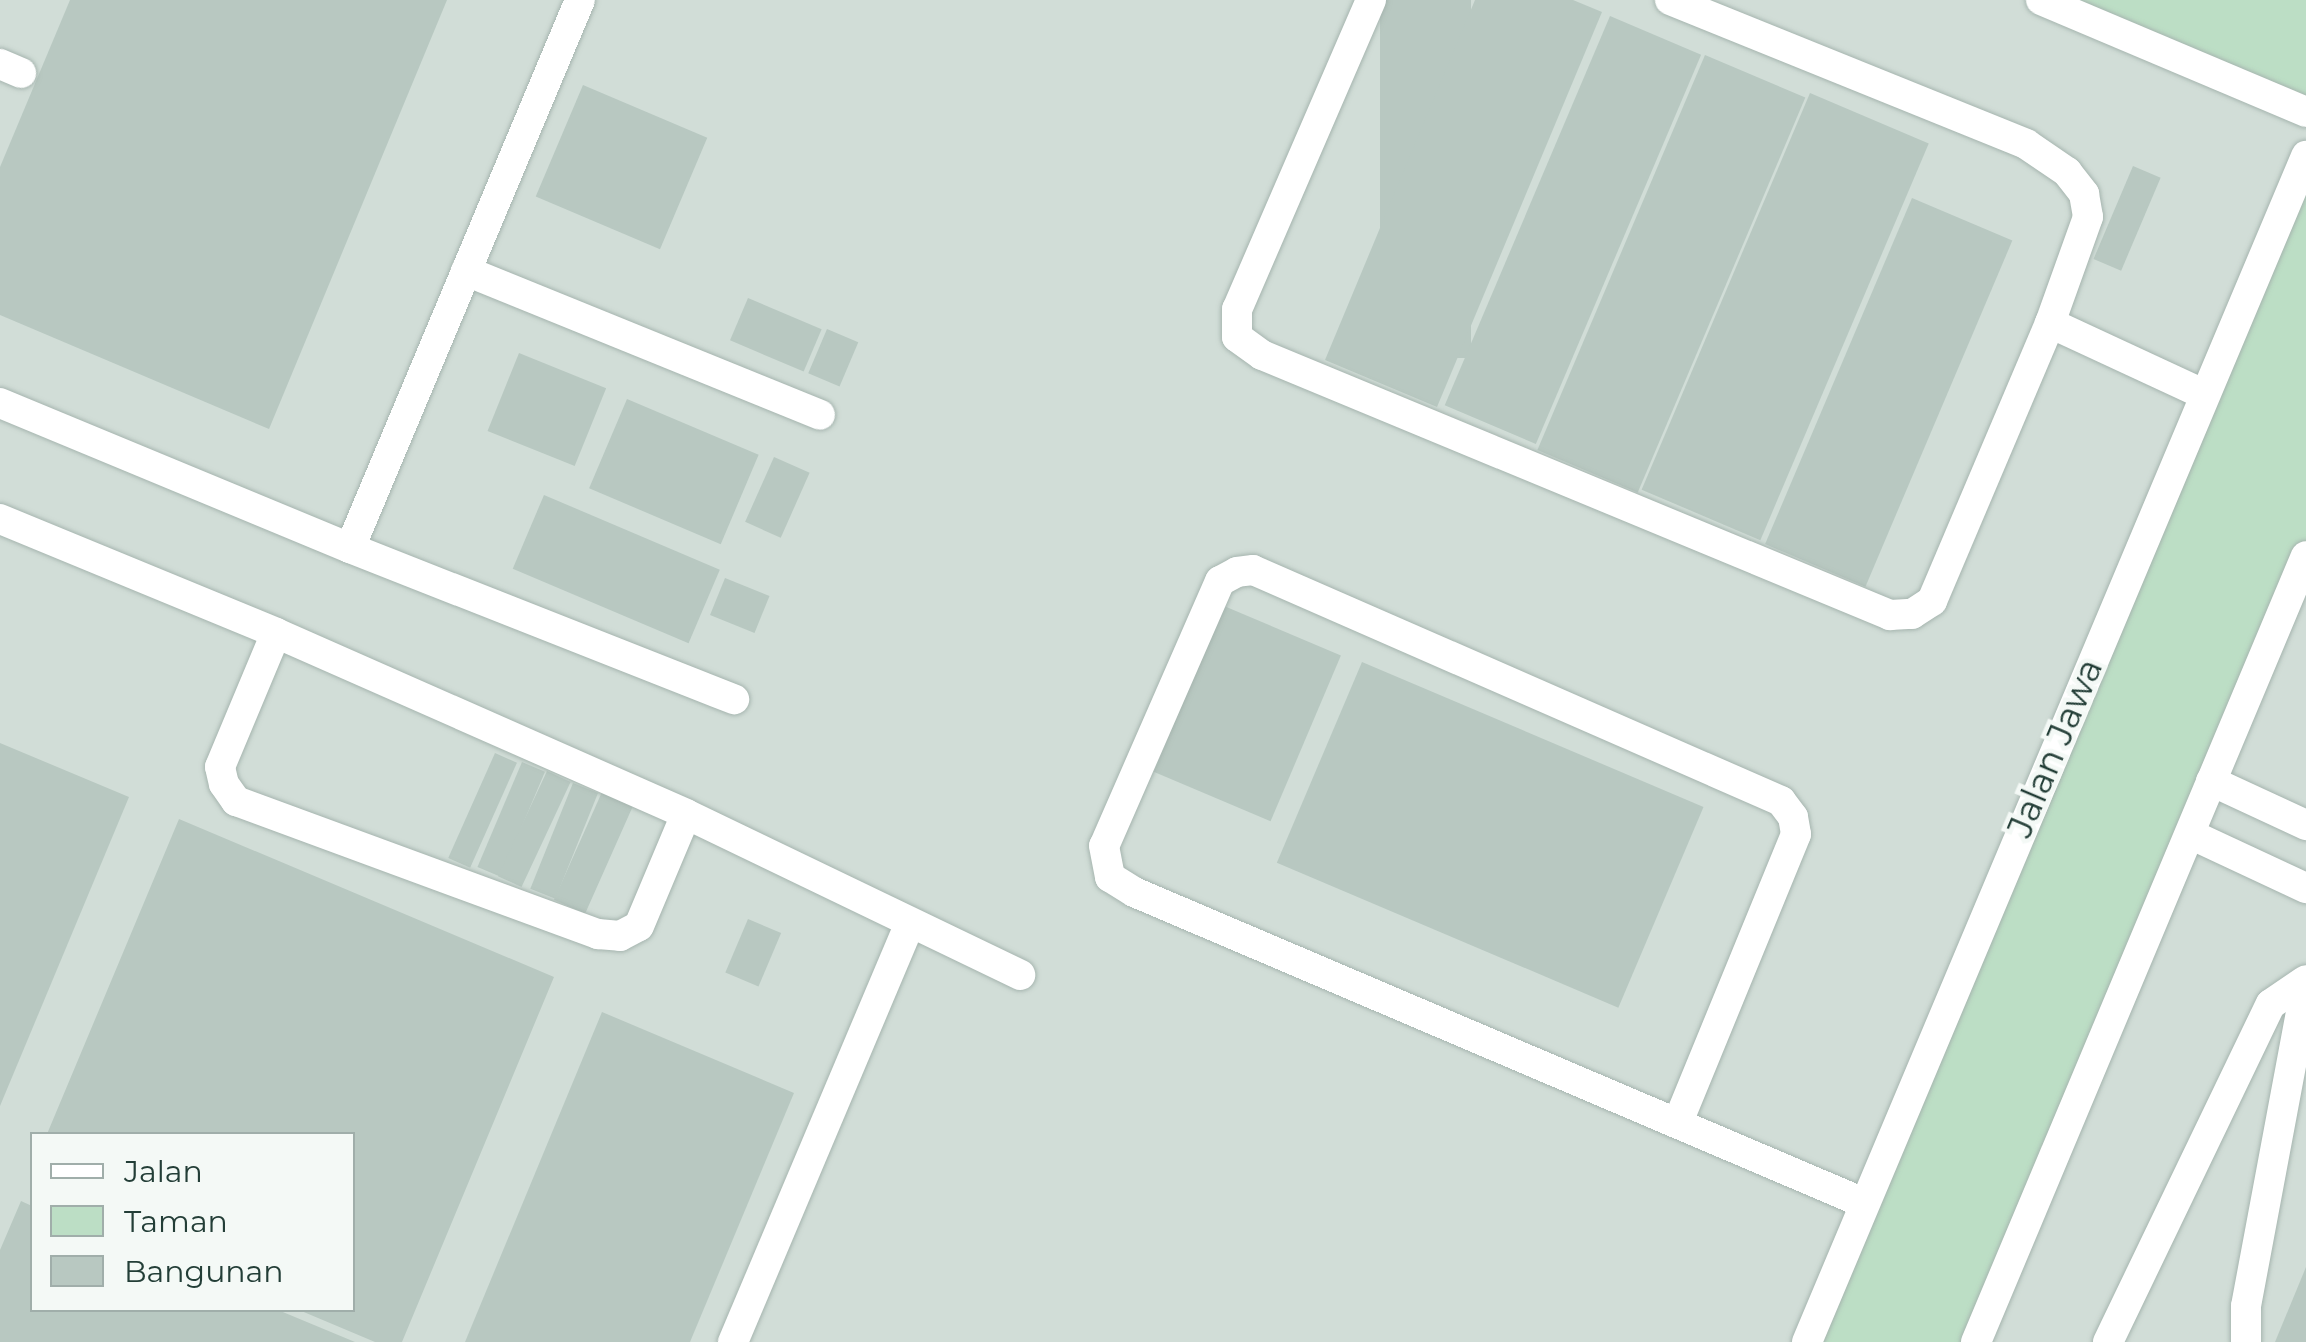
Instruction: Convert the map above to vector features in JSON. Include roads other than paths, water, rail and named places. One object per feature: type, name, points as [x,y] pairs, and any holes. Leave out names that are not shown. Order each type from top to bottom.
[{"type":"street","points":[[350,548],[580,0]]},
{"type":"street","points":[[1371,0],[1237,308],[1237,337],[1262,355],[1871,607],[1912,614],[1932,602],[2050,323],[2088,217],[2084,194],[2067,172],[2026,144],[1670,0]]},
{"type":"street","points":[[2041,0],[2306,112]]},
{"type":"street","name":"Jalan Jawa","points":[[1807,1342],[2306,156]]},
{"type":"street","points":[[466,270],[820,415]]},
{"type":"street","points":[[2050,323],[2204,394]]},
{"type":"street","points":[[0,403],[350,548],[734,698]]},
{"type":"street","points":[[0,519],[276,633],[686,814],[908,925],[1020,975]]},
{"type":"street","points":[[1976,1342],[2306,556]]},
{"type":"street","points":[[1678,1122],[1796,834],[1793,817],[1782,801],[1254,570],[1237,572],[1220,582],[1104,846],[1110,876],[1134,892],[1864,1203]]},
{"type":"street","points":[[276,633],[220,767],[224,784],[236,801],[598,934],[620,936],[639,926],[686,814]]},
{"type":"street","points":[[2211,781],[2306,824]]},
{"type":"street","points":[[2190,834],[2306,888]]},
{"type":"street","points":[[733,1342],[908,925]]},
{"type":"street","points":[[2108,1342],[2271,1004],[2306,983]]},
{"type":"street","points":[[2246,1342],[2246,1306],[2306,983]]}]
